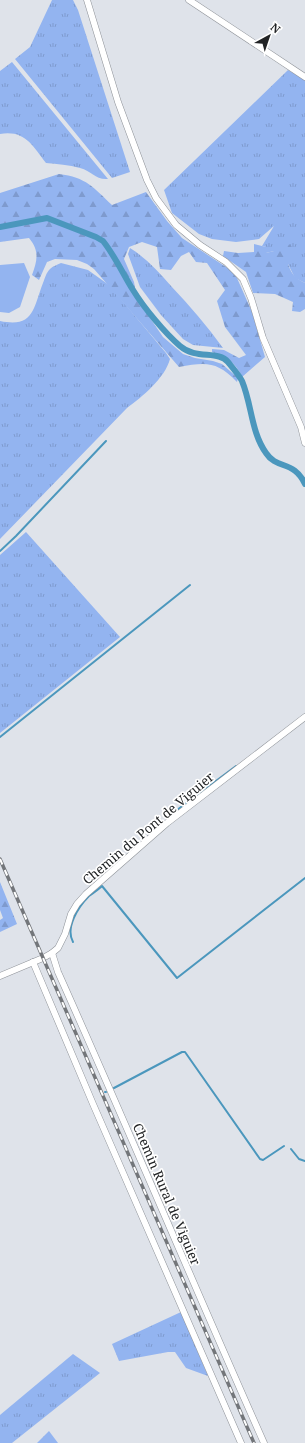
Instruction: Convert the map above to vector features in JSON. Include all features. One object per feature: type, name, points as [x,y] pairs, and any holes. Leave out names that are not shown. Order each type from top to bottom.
[{"type":"street","points":[[87,0],[121,110],[147,180],[156,198],[176,225],[200,246],[226,262],[243,279],[252,298],[263,338],[303,427],[305,444]]},
{"type":"street","points":[[189,0],[305,77]]},
{"type":"street","name":"Chemin du Pont de Viguier","points":[[52,953],[61,942],[77,904],[86,894],[168,823],[305,717]]},
{"type":"street","points":[[0,976],[52,953]]},
{"type":"street","name":"Chemin Rural de Viguier","points":[[52,953],[58,972],[264,1443]]},
{"type":"street","points":[[33,962],[96,1112],[241,1443]]},
{"type":"green space","points":[[52,0],[73,0],[78,10],[130,172],[112,178],[15,59],[30,47]]},
{"type":"green space","points":[[12,62],[108,179],[97,177],[80,168],[46,163],[27,140],[16,134],[0,134],[0,71]]},
{"type":"green space","points":[[288,70],[305,80],[305,283],[295,278],[288,264],[274,251],[266,253],[266,247],[262,246],[274,226],[259,239],[236,242],[212,239],[199,234],[172,213],[164,190]]},
{"type":"green space","points":[[59,174],[68,175],[89,184],[112,205],[146,192],[167,221],[182,238],[229,269],[237,278],[252,312],[265,357],[242,377],[234,364],[222,356],[212,352],[212,349],[224,350],[239,358],[246,355],[225,327],[217,301],[225,290],[207,263],[196,262],[189,252],[181,256],[171,270],[160,269],[157,247],[142,242],[129,247],[124,259],[134,282],[137,299],[163,337],[183,354],[222,364],[238,378],[237,382],[223,370],[211,365],[197,364],[179,367],[94,269],[87,264],[77,260],[55,259],[47,262],[39,280],[32,275],[35,265],[36,252],[35,247],[29,238],[0,242],[0,193]]},
{"type":"green space","points":[[254,244],[266,247],[266,253],[289,244],[296,252],[288,264],[294,276],[305,283],[305,309],[300,312],[292,311],[293,302],[275,294],[253,293],[246,272],[223,256],[224,251],[238,253],[254,252]]},
{"type":"green space","points":[[130,248],[147,261],[162,276],[198,316],[223,348],[193,345],[183,339],[161,315],[140,287],[128,254]]},
{"type":"green space","points":[[24,263],[30,277],[20,307],[9,313],[0,312],[0,265]]},
{"type":"green space","points":[[61,263],[88,270],[109,285],[170,359],[158,380],[127,408],[0,539],[0,321],[20,322],[26,319],[34,308],[48,272],[52,267]]},
{"type":"green space","points":[[26,532],[120,637],[0,733],[0,555]]},
{"type":"green space","points":[[0,882],[17,924],[0,932],[0,920],[3,918],[0,910]]},
{"type":"green space","points":[[181,1312],[208,1376],[186,1368],[175,1352],[119,1361],[112,1344]]},
{"type":"green space","points":[[73,1354],[100,1373],[12,1443],[0,1443],[0,1415]]},
{"type":"green space","points":[[49,1431],[58,1443],[37,1443]]},
{"type":"waterway","points":[[0,227],[47,218],[103,241],[143,305],[174,341],[186,350],[193,353],[219,356],[228,362],[242,381],[254,427],[266,453],[275,462],[296,471],[301,476],[305,484]]},
{"type":"waterway","points":[[0,551],[106,441]]},
{"type":"waterway","points":[[0,737],[190,585]]},
{"type":"waterway","points":[[177,810],[236,766]]},
{"type":"waterway","points":[[73,942],[71,930],[77,912],[89,896],[102,886],[177,978],[305,878]]},
{"type":"waterway","points":[[114,1088],[182,1052],[185,1052],[260,1159],[263,1160],[284,1146]]},
{"type":"waterway","points":[[291,1149],[299,1159],[305,1161]]},
{"type":"railway","points":[[0,859],[254,1443]]}]
